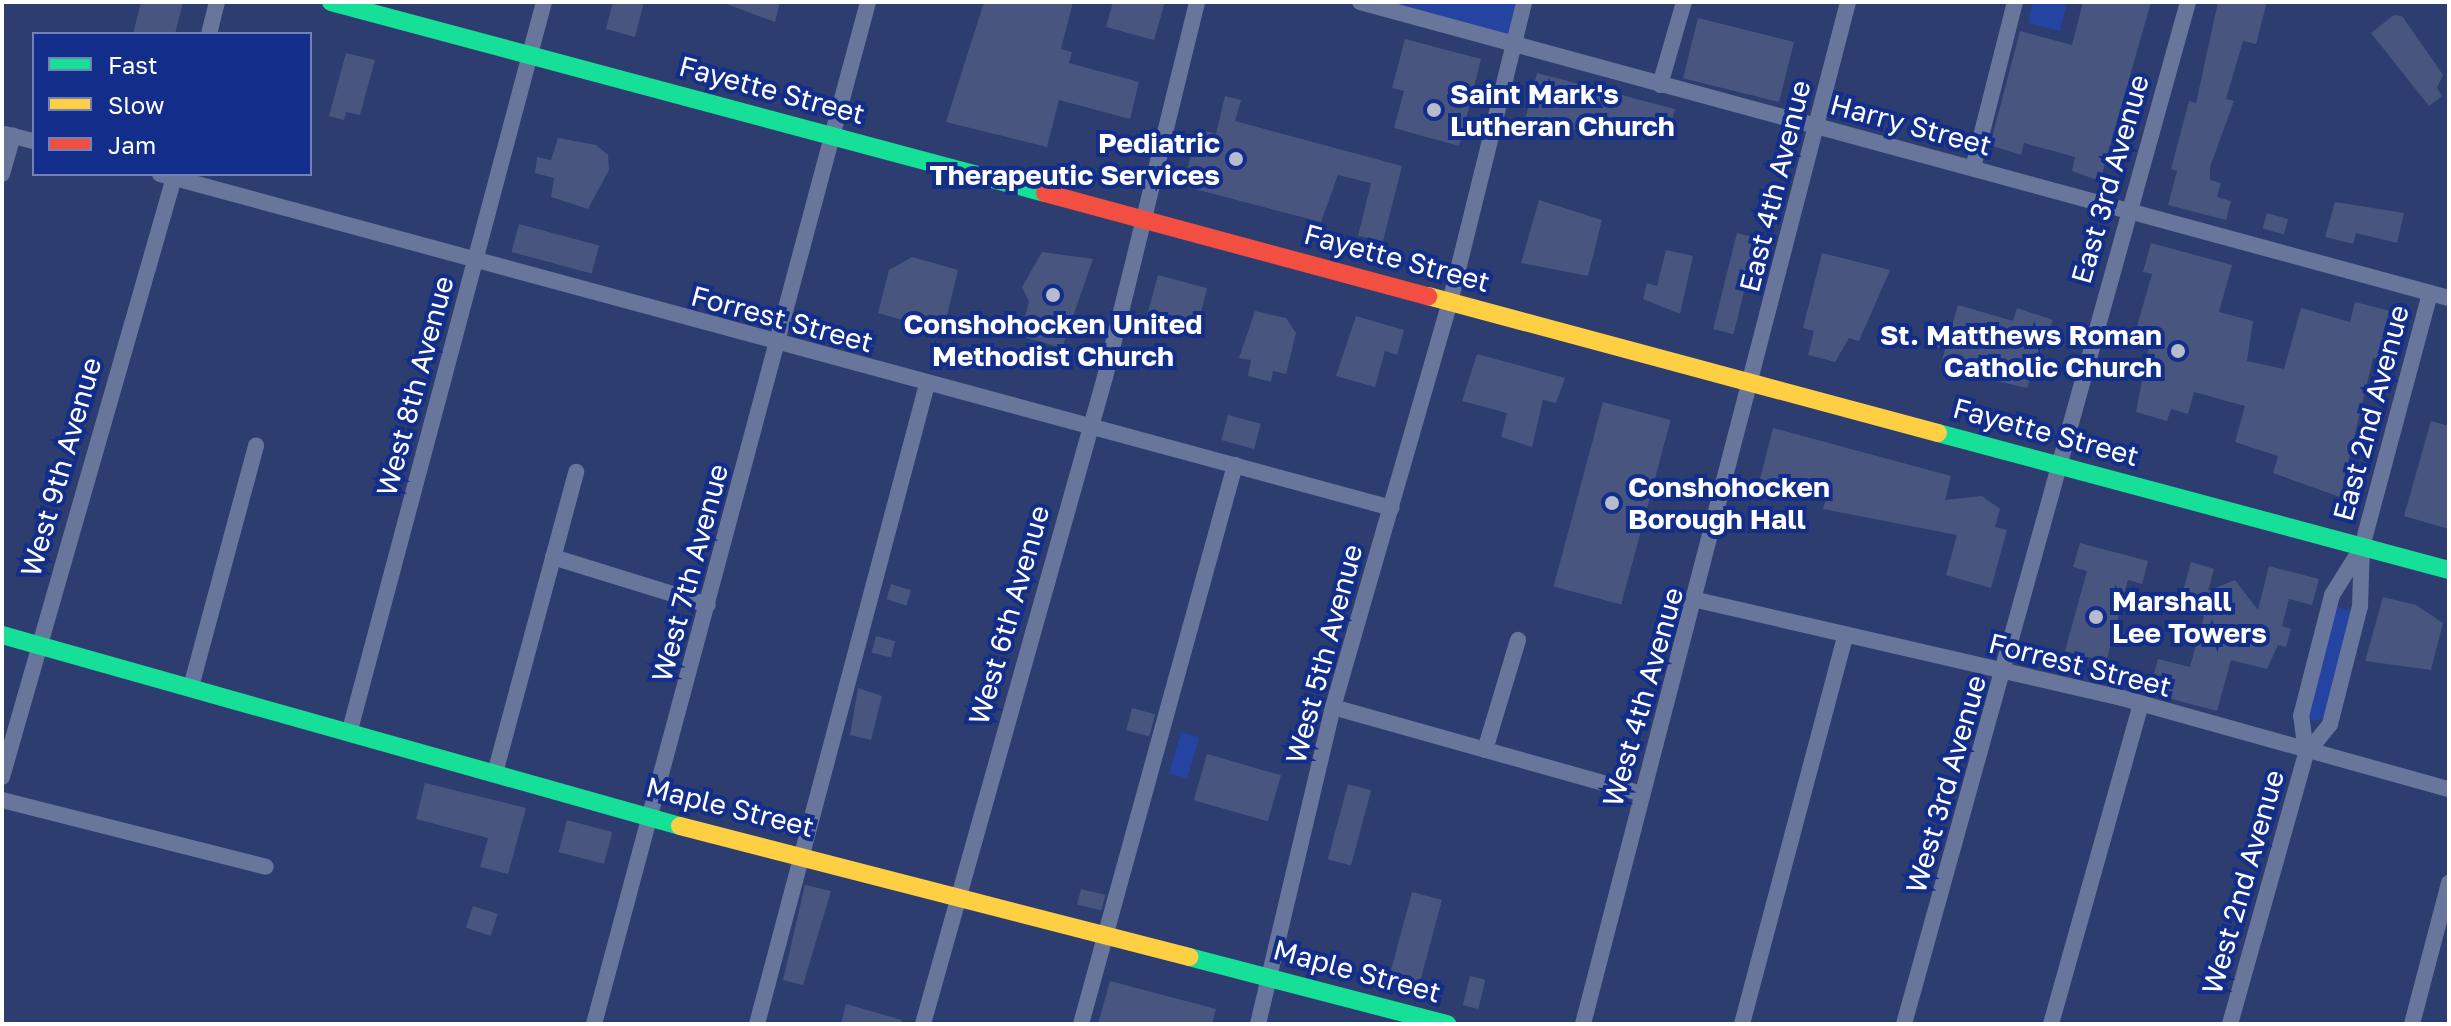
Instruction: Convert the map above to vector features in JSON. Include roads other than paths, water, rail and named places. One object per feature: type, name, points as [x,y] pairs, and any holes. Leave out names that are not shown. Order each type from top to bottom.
[{"type":"main road","name":"Fayette Street","points":[[331,2],[2449,570]]},
{"type":"main road","name":"Maple Street","points":[[2,635],[192,683],[649,818],[805,854],[1105,932],[1411,1019],[1447,1024]]},
{"type":"street","points":[[210,32],[217,2]]},
{"type":"street","name":"West 8th Avenue","points":[[350,730],[544,2]]},
{"type":"street","name":"West 7th Avenue","points":[[594,1024],[779,346],[868,2]]},
{"type":"street","name":"West 6th Avenue","points":[[923,1024],[956,893],[1091,426],[1140,219],[1197,2]]},
{"type":"street","name":"Harry Street","points":[[1360,2],[2449,298]]},
{"type":"street","name":"West 5th Avenue","points":[[1258,1024],[1333,707],[1450,302],[1524,2]]},
{"type":"street","points":[[1660,85],[1684,2]]},
{"type":"street","name":"East 4th Avenue","points":[[1754,383],[1848,2]]},
{"type":"street","points":[[1973,168],[2015,2]]},
{"type":"street","name":"East 3rd Avenue","points":[[2057,464],[2188,2]]},
{"type":"street","points":[[2,174],[7,134],[32,140]]},
{"type":"street","name":"West 9th Avenue","points":[[2,777],[35,644],[169,176]]},
{"type":"street","name":"Forrest Street","points":[[172,176],[779,346],[1392,508]]},
{"type":"street","name":"East 2nd Avenue","points":[[2362,547],[2430,293]]},
{"type":"street","name":"West 4th Avenue","points":[[1583,1024],[1754,383]]},
{"type":"street","points":[[757,1024],[805,854],[927,384]]},
{"type":"street","points":[[192,683],[256,445]]},
{"type":"street","name":"West 3rd Avenue","points":[[1904,1024],[2005,673],[2057,464]]},
{"type":"street","points":[[1081,1024],[1235,465]]},
{"type":"street","points":[[495,773],[576,472]]},
{"type":"street","name":"West 2nd Avenue","points":[[2306,754],[2301,716],[2332,595],[2362,547]]},
{"type":"street","name":"West 2nd Avenue","points":[[2230,1024],[2306,754],[2330,724],[2345,671],[2360,606],[2362,547]]},
{"type":"street","points":[[553,557],[708,605]]},
{"type":"street","name":"Forrest Street","points":[[1697,600],[2141,704],[2306,754],[2449,789]]},
{"type":"street","points":[[1742,1024],[1845,637]]},
{"type":"street","points":[[1485,750],[1518,640]]},
{"type":"street","points":[[2051,1024],[2141,704]]},
{"type":"street","points":[[1333,707],[1642,794]]},
{"type":"street","points":[[2,800],[266,867]]},
{"type":"street","points":[[2412,1024],[2449,883]]},
{"type":"place","name":"Saint Mark's Lutheran Church","points":[[1434,110]]},
{"type":"place","name":"Pediatric Therapeutic Services","points":[[1236,159]]},
{"type":"place","name":"Conshohocken United Methodist Church","points":[[1053,295]]},
{"type":"place","name":"St. Matthews Roman Catholic Church","points":[[2178,351]]},
{"type":"place","name":"Conshohocken Borough Hall","points":[[1612,503]]},
{"type":"place","name":"Marshall Lee Towers","points":[[2096,617]]}]
